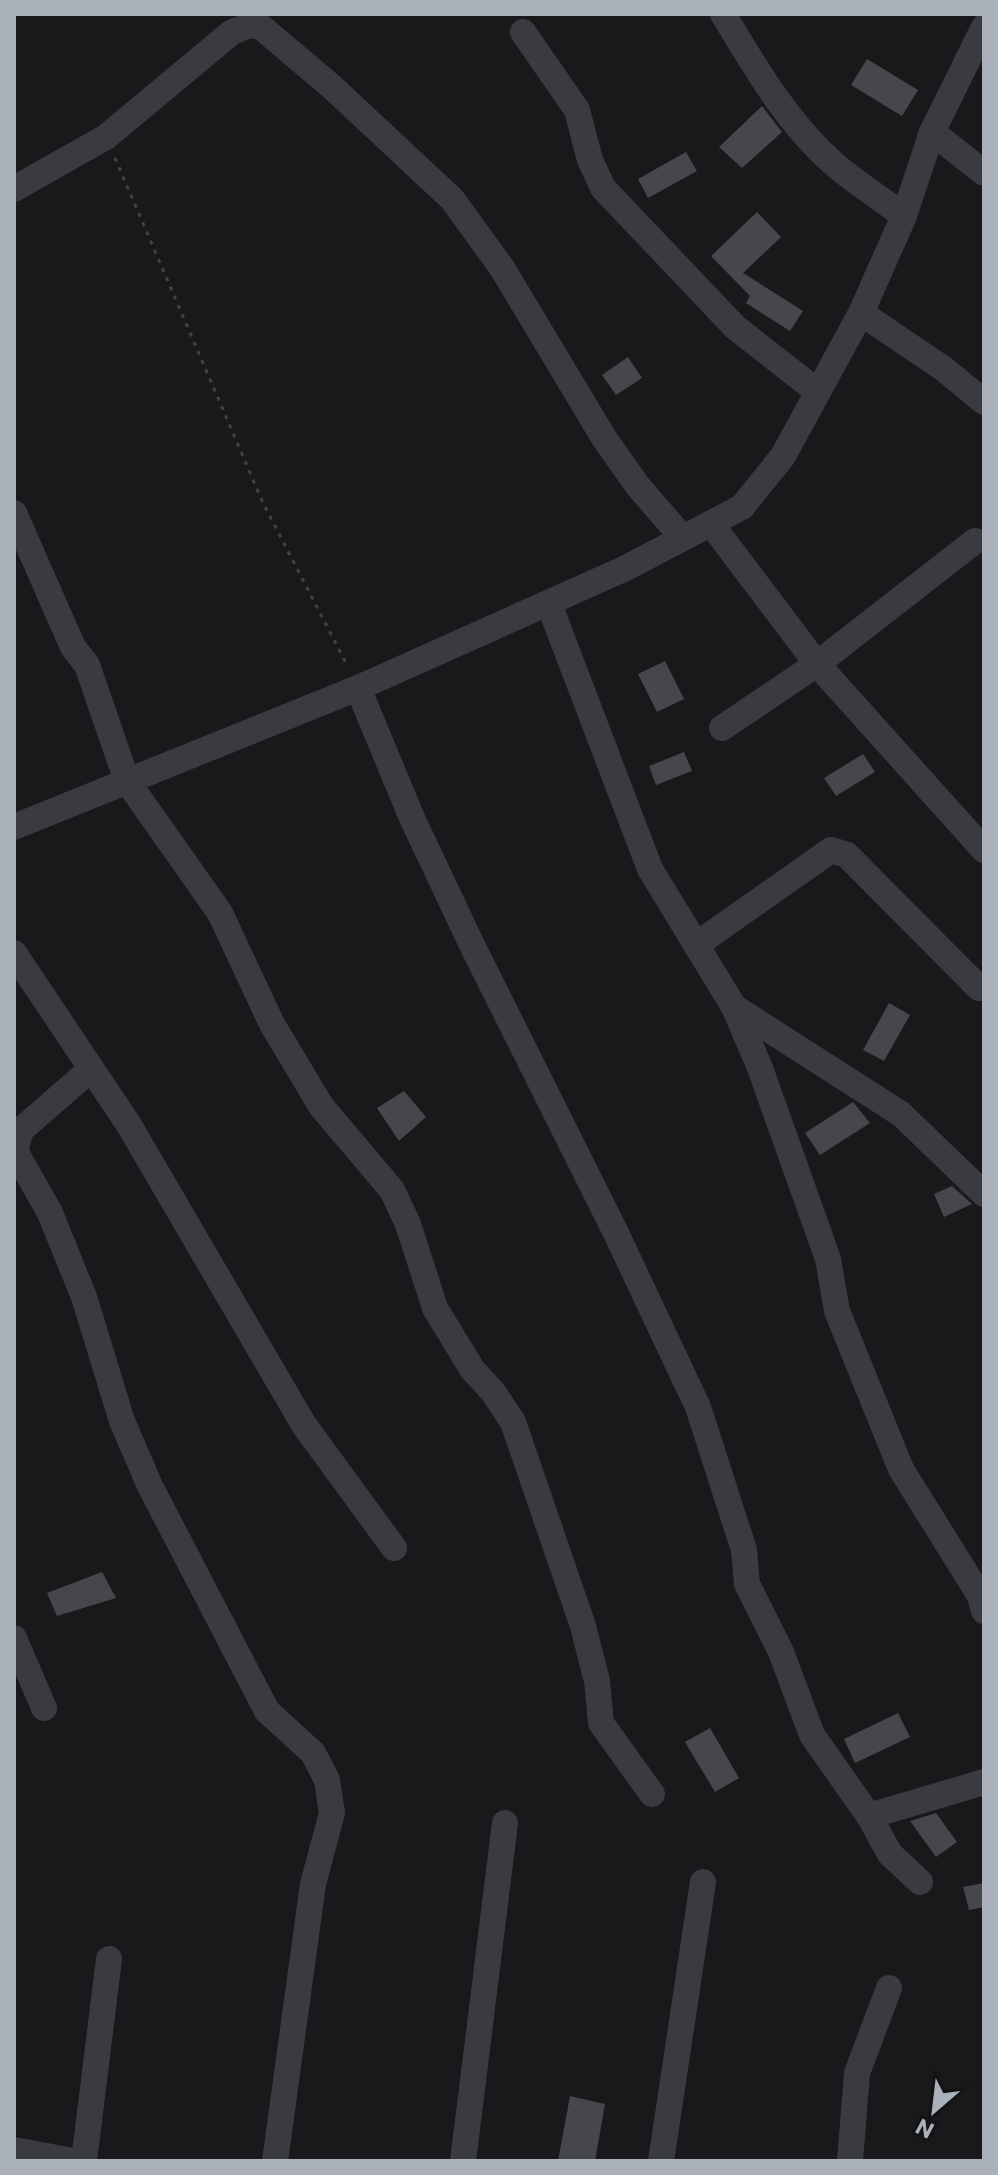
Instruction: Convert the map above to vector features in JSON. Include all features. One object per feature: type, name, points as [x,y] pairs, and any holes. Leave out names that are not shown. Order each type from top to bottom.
[{"type":"street","points":[[723,14],[768,86],[803,132],[834,164],[904,216]]},
{"type":"street","points":[[14,189],[106,137],[232,32],[250,25],[261,27],[332,87],[452,199],[502,268],[604,438],[637,485],[682,537]]},
{"type":"street","points":[[14,827],[358,688],[549,604],[712,525],[742,507],[783,456],[861,313],[904,216],[932,132],[984,27]]},
{"type":"street","points":[[523,32],[577,110],[590,160],[603,188],[735,327],[818,392]]},
{"type":"street","points":[[932,132],[984,173]]},
{"type":"street","points":[[861,313],[944,369],[984,402]]},
{"type":"street","points":[[14,513],[73,647],[87,665],[127,781],[220,913],[272,1024],[321,1106],[392,1190],[408,1224],[435,1308],[472,1369],[493,1392],[513,1422],[583,1626],[597,1681],[601,1723],[652,1794]]},
{"type":"street","points":[[712,525],[817,664],[972,822],[984,850]]},
{"type":"street","points":[[722,728],[817,664],[975,541]]},
{"type":"street","points":[[549,604],[650,869],[734,1007],[828,1259],[837,1311],[901,1469],[983,1601]]},
{"type":"street","points":[[358,688],[412,818],[464,929],[609,1217],[698,1407],[741,1538],[747,1584],[781,1652],[812,1735],[869,1816],[890,1854],[920,1882]]},
{"type":"street","points":[[696,945],[831,850],[838,850],[847,855],[979,988]]},
{"type":"street","points":[[14,953],[129,1125],[304,1425],[394,1548]]},
{"type":"street","points":[[734,1007],[901,1114],[984,1194]]},
{"type":"street","points":[[90,1070],[21,1130],[15,1142],[15,1151],[21,1167],[50,1213],[84,1297],[122,1421],[150,1486],[267,1711],[313,1753],[327,1780],[332,1813],[313,1884],[275,2161]]},
{"type":"street","points":[[14,1638],[44,1708]]},
{"type":"street","points":[[869,1816],[984,1782]]},
{"type":"street","points":[[463,2161],[505,1823]]},
{"type":"street","points":[[661,2161],[703,1882]]},
{"type":"street","points":[[84,2161],[109,1959]]},
{"type":"street","points":[[850,2161],[857,2073],[889,1988]]},
{"type":"street","points":[[14,2150],[73,2161]]},
{"type":"path","points":[[106,137],[263,503],[358,688]]},
{"type":"building","points":[[867,59],[918,90],[902,116],[851,85]]},
{"type":"building","points":[[762,106],[782,132],[742,168],[719,147]]},
{"type":"building","points":[[686,152],[697,171],[648,198],[638,179]]},
{"type":"building","points":[[757,212],[781,237],[743,273],[803,311],[790,331],[746,303],[750,296],[711,256]]},
{"type":"building","points":[[628,357],[642,378],[616,395],[602,375]]},
{"type":"building","points":[[665,661],[684,699],[657,712],[638,674]]},
{"type":"building","points":[[684,752],[692,771],[656,785],[649,766]]},
{"type":"building","points":[[863,754],[875,772],[836,796],[824,778]]},
{"type":"building","points":[[889,1003],[910,1015],[884,1061],[863,1050]]},
{"type":"building","points":[[404,1091],[426,1117],[399,1141],[377,1108]]},
{"type":"building","points":[[853,1102],[870,1123],[820,1155],[805,1133]]},
{"type":"building","points":[[952,1186],[972,1204],[944,1217],[934,1194]]},
{"type":"building","points":[[102,1572],[116,1598],[57,1616],[47,1593]]},
{"type":"building","points":[[898,1713],[910,1737],[855,1763],[844,1739]]},
{"type":"building","points":[[710,1728],[739,1778],[715,1792],[685,1742]]},
{"type":"building","points":[[936,1813],[957,1842],[936,1857],[910,1821]]},
{"type":"building","points":[[984,1883],[984,1907],[969,1910],[963,1887]]},
{"type":"building","points":[[570,2096],[605,2104],[595,2161],[558,2161]]}]
